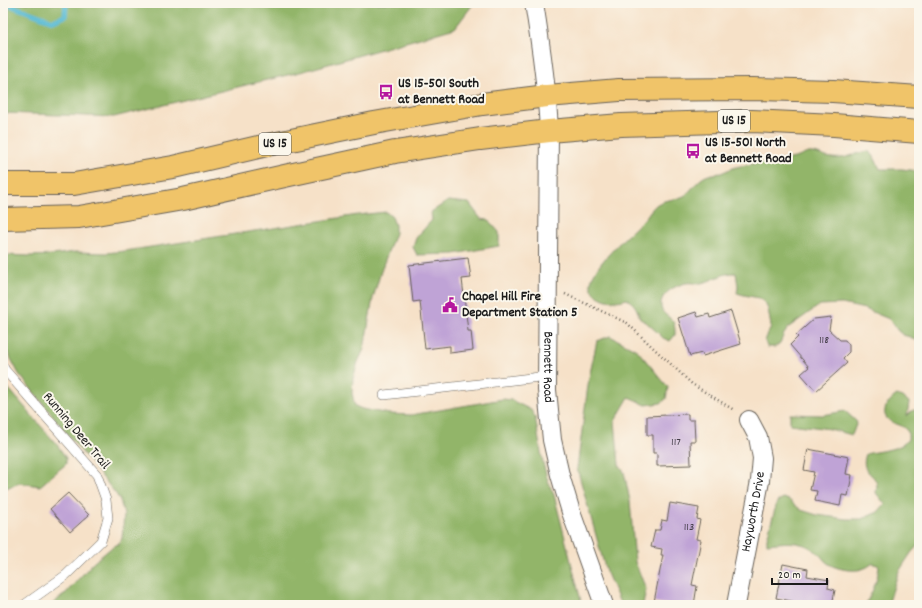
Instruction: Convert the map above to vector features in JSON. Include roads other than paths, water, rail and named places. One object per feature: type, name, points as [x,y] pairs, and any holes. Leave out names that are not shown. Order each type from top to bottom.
[{"type":"highway","name":"US 15","points":[[3,184],[82,183],[174,168],[374,123],[482,104],[547,96],[619,90],[753,89],[833,91],[919,97]]},
{"type":"highway","name":"US 15","points":[[3,219],[79,217],[183,199],[289,174],[395,152],[480,139],[549,131],[621,125],[752,121],[834,125],[919,132]]},
{"type":"street","name":"Bennett Road","points":[[534,3],[542,51],[549,131],[548,396],[552,440],[560,475],[604,605]]},
{"type":"street","name":"Hayworth Drive","points":[[736,605],[760,481],[762,458],[758,437],[748,420]]},
{"type":"lane","name":"Running Deer Trail","points":[[3,366],[97,475],[106,500],[108,518],[102,541],[66,575],[24,605]]},
{"type":"lane","points":[[384,395],[548,376]]},
{"type":"waterway","points":[[4,3],[53,21],[65,16],[66,3]]},
{"type":"place","name":"US 15-501 South at Bennett Road","points":[[386,92]]},
{"type":"place","name":"US 15-501 North at Bennett Road","points":[[693,151]]},
{"type":"place","name":"Chapel Hill Fire Department Station 5","points":[[450,305]]}]
